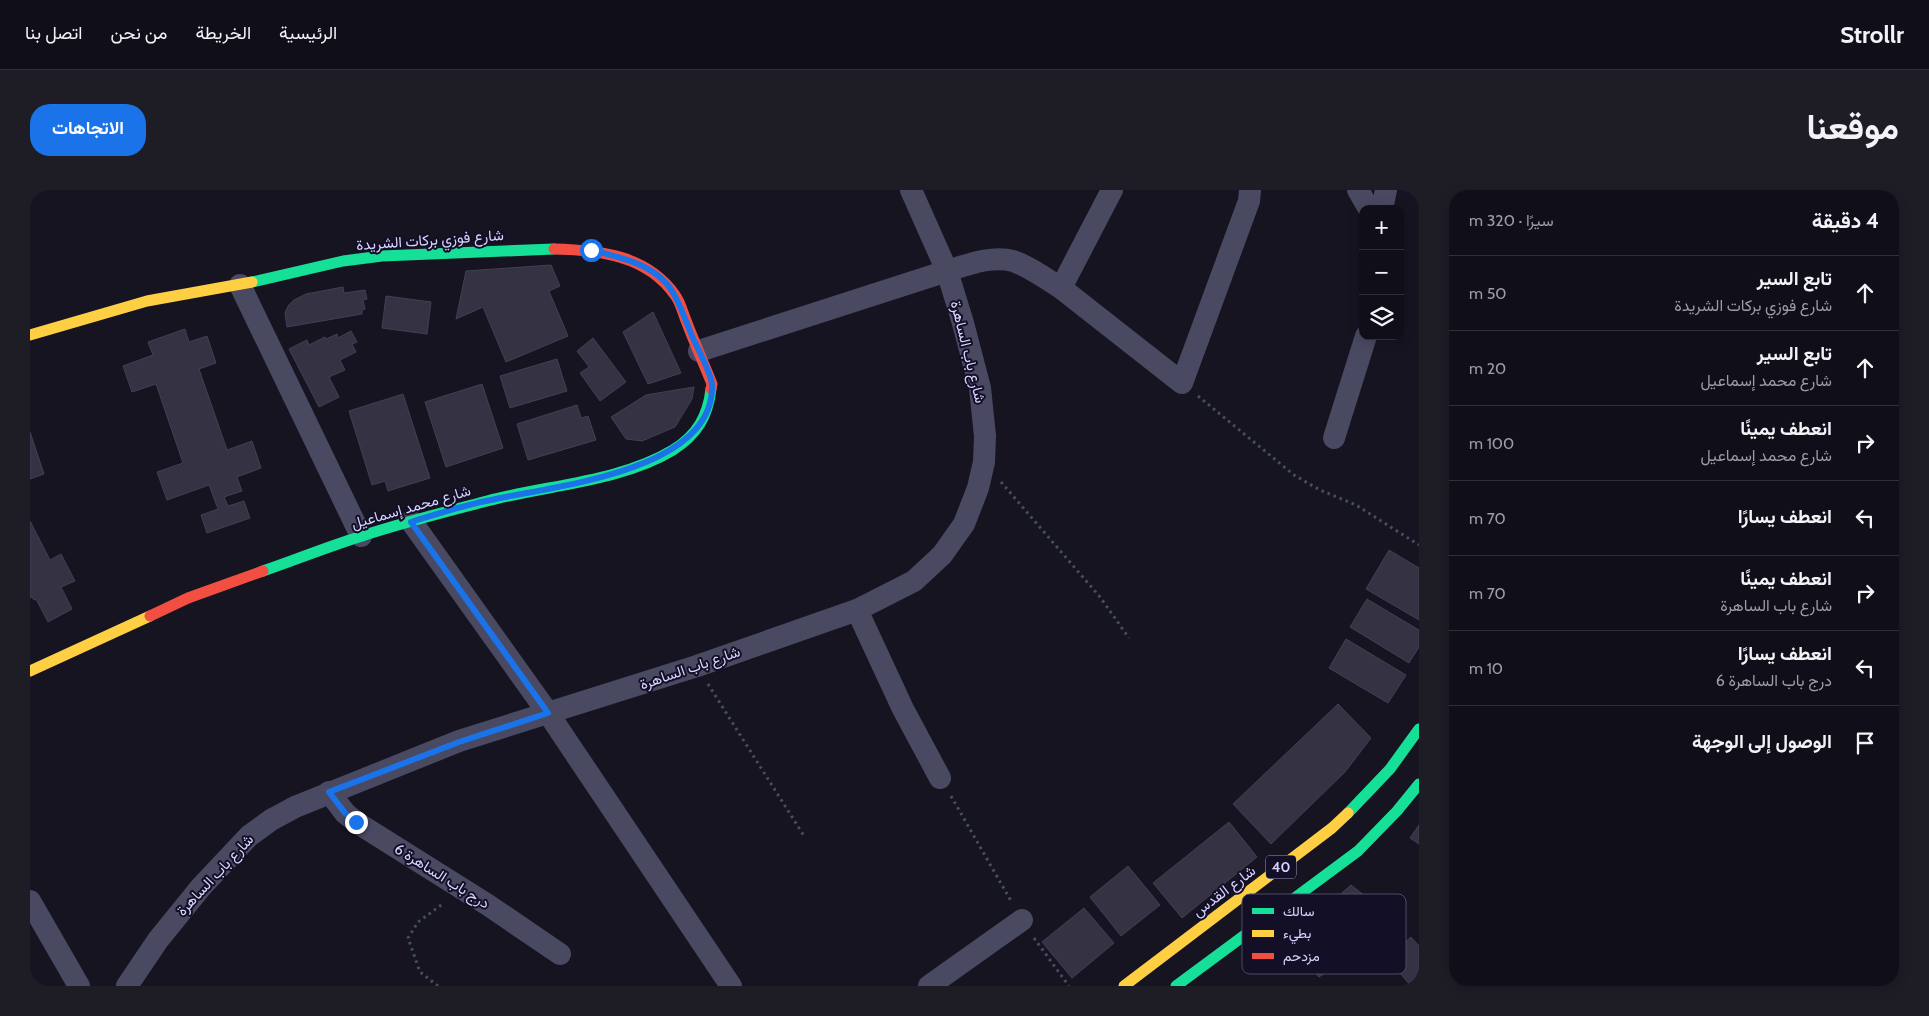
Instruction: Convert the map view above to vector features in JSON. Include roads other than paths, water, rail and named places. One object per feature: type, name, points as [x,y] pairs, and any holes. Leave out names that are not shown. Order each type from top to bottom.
[{"type":"main road","name":"شارع فوزي بركات الشريدة","points":[[30,335],[147,301],[240,285],[343,261],[382,256],[537,249],[591,250],[629,260],[649,268],[663,281],[676,296],[699,351]]},
{"type":"main road","name":"شارع محمد إسماعيل","points":[[30,671],[188,598],[361,536],[489,500],[592,479],[632,468],[674,450],[696,432],[709,407],[712,384],[699,351]]},
{"type":"main road","name":"شارع القدس","points":[[1245,894],[1358,806],[1379,782],[1419,729]]},
{"type":"main road","name":"40","points":[[1301,894],[1358,852],[1397,811],[1419,784]]},
{"type":"main road","name":"شارع القدس","points":[[1124,986],[1242,896]]},
{"type":"main road","name":"40","points":[[1176,986],[1242,937]]},
{"type":"street","name":"شارع باب الساهرة","points":[[127,986],[158,940],[201,887],[248,836],[272,820],[329,792],[459,742],[698,666],[857,610],[914,581],[942,555],[964,524],[978,488],[984,462],[985,436],[980,388],[947,271],[911,190]]},
{"type":"street","points":[[1061,288],[1112,190]]},
{"type":"street","points":[[699,351],[947,271],[985,261],[1010,260],[1061,288],[1182,383],[1250,201],[1250,190]]},
{"type":"street","points":[[1358,190],[1367,205]]},
{"type":"street","points":[[1383,205],[1386,190]]},
{"type":"street","points":[[240,285],[361,536]]},
{"type":"street","points":[[1334,438],[1365,340]]},
{"type":"street","points":[[411,522],[548,713],[731,986]]},
{"type":"street","points":[[857,610],[904,709],[940,778]]},
{"type":"street","name":"درج باب الساهرة 6","points":[[329,792],[345,813],[356,822],[463,889],[560,954]]},
{"type":"street","points":[[30,901],[79,986]]},
{"type":"street","points":[[929,986],[1022,920]]}]
